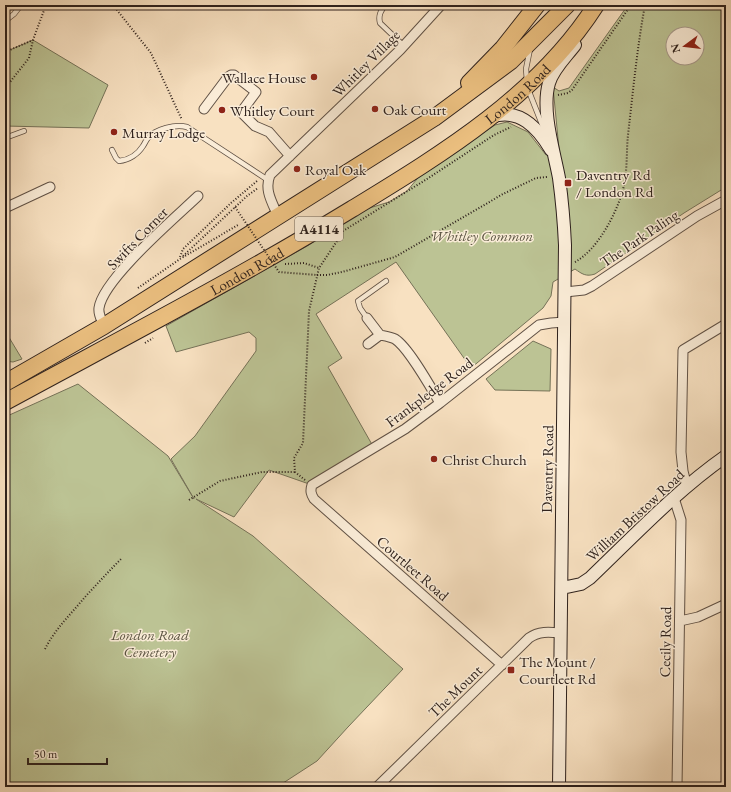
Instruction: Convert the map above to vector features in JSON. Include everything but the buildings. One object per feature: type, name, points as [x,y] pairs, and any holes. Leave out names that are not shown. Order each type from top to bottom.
[{"type":"highway","name":"London Road","points":[[434,118],[502,48],[537,5]]},
{"type":"highway","name":"London Road","points":[[5,383],[104,326],[434,118],[511,61],[567,5]]},
{"type":"highway","name":"London Road","points":[[5,402],[200,297],[301,240],[417,169],[489,118],[527,86],[558,56],[596,5]]},
{"type":"street","name":"Whitley Village","points":[[266,178],[270,176],[404,46],[441,5]]},
{"type":"street","name":"Daventry Road","points":[[559,787],[565,245],[563,207],[553,152],[547,97],[551,78],[585,32],[599,5]]},
{"type":"street","points":[[204,109],[228,77],[234,74],[256,92],[242,113],[255,126],[269,132],[290,156]]},
{"type":"street","name":"Daventry Road","points":[[489,118],[497,115],[509,114],[522,118],[538,130],[553,152]]},
{"type":"street","points":[[266,178],[269,196],[278,216]]},
{"type":"street","points":[[5,208],[50,187]]},
{"type":"street","name":"Swifts Corner","points":[[104,326],[99,313],[102,298],[123,268],[198,196]]},
{"type":"street","name":"The Park Paling","points":[[565,292],[584,290],[592,286],[697,216],[726,200]]},
{"type":"street","points":[[368,318],[380,335],[393,338],[399,342],[421,371],[440,403]]},
{"type":"street","name":"Frankpledge Road","points":[[312,487],[405,429],[539,325],[565,322]]},
{"type":"street","points":[[687,487],[683,471],[681,452],[683,350],[726,324]]},
{"type":"street","points":[[368,344],[380,335]]},
{"type":"street","name":"William Bristow Road","points":[[562,588],[581,584],[590,578],[674,498],[726,456]]},
{"type":"street","name":"Courtleet Road","points":[[312,487],[311,494],[314,499],[502,665]]},
{"type":"street","name":"Cecily Road","points":[[674,498],[681,520],[677,787]]},
{"type":"street","points":[[680,621],[698,617],[726,604]]},
{"type":"street","name":"The Mount","points":[[377,787],[534,635],[541,632],[560,633]]},
{"type":"lane","points":[[5,21],[14,14],[21,5]]},
{"type":"lane","points":[[385,5],[380,14],[380,23],[404,46]]},
{"type":"lane","points":[[544,29],[535,39],[529,55],[526,69],[527,86],[553,152]]},
{"type":"lane","points":[[112,150],[119,161],[124,161],[139,152],[147,139],[153,134],[163,130],[184,126],[266,178]]},
{"type":"lane","points":[[5,138],[24,131]]},
{"type":"lane","points":[[368,318],[360,308],[358,300],[386,281]]},
{"type":"path","points":[[5,84],[10,82],[29,58],[33,40],[46,5]]},
{"type":"path","points":[[114,5],[151,52],[182,116],[184,126]]},
{"type":"path","points":[[547,97],[572,90],[631,5]]},
{"type":"path","points":[[565,268],[578,261],[594,246],[612,216],[622,192],[627,168],[633,88],[645,5]]},
{"type":"path","points":[[5,52],[33,40]]},
{"type":"path","points":[[235,207],[279,272],[326,275],[395,257],[503,194],[536,178],[558,175]]},
{"type":"path","points":[[180,259],[183,249],[231,203],[266,178]]},
{"type":"path","points":[[180,259],[247,196]]},
{"type":"path","points":[[138,288],[180,259],[246,220]]},
{"type":"path","points":[[294,472],[294,458],[303,444],[309,311],[319,268],[343,231]]},
{"type":"path","points":[[283,264],[304,264],[319,268]]},
{"type":"path","points":[[189,500],[220,481],[262,472],[294,472],[312,487]]},
{"type":"path","points":[[45,649],[51,638],[70,614],[122,558]]},
{"type":"green space","points":[[628,5],[726,5],[726,187],[684,213],[595,274],[584,274],[575,269],[553,282],[551,296],[543,308],[471,368],[396,262],[316,314],[342,358],[328,367],[374,448],[312,485],[269,470],[234,517],[196,499],[253,536],[403,669],[317,761],[277,787],[5,787],[5,417],[78,384],[168,456],[194,499],[171,459],[195,436],[256,351],[256,338],[249,332],[176,352],[166,326],[307,246],[363,210],[389,202],[407,191],[422,173],[495,125],[507,122],[528,132],[546,155],[559,149],[553,87],[559,91],[569,88]]},
{"type":"green space","points":[[33,40],[108,85],[89,128],[5,126],[5,52]]},
{"type":"green space","points":[[5,307],[7,334],[22,359],[13,362],[5,361]]},
{"type":"green space","points":[[533,341],[551,349],[550,391],[495,390],[486,379]]},
{"type":"place","name":"Wallace House","points":[[314,77]]},
{"type":"place","name":"Oak Court","points":[[375,109]]},
{"type":"place","name":"Whitley Court","points":[[222,110]]},
{"type":"place","name":"Murray Lodge","points":[[114,132]]},
{"type":"place","name":"Royal Oak","points":[[297,169]]},
{"type":"place","name":"Daventry Rd / London Rd","points":[[568,183]]},
{"type":"place","name":"Christ Church","points":[[434,459]]},
{"type":"place","name":"The Mount / Courtleet Rd","points":[[511,670]]},
{"type":"park label","name":"Whitley Common","points":[[482,235]]},
{"type":"park label","name":"London Road Cemetery","points":[[150,642]]}]
